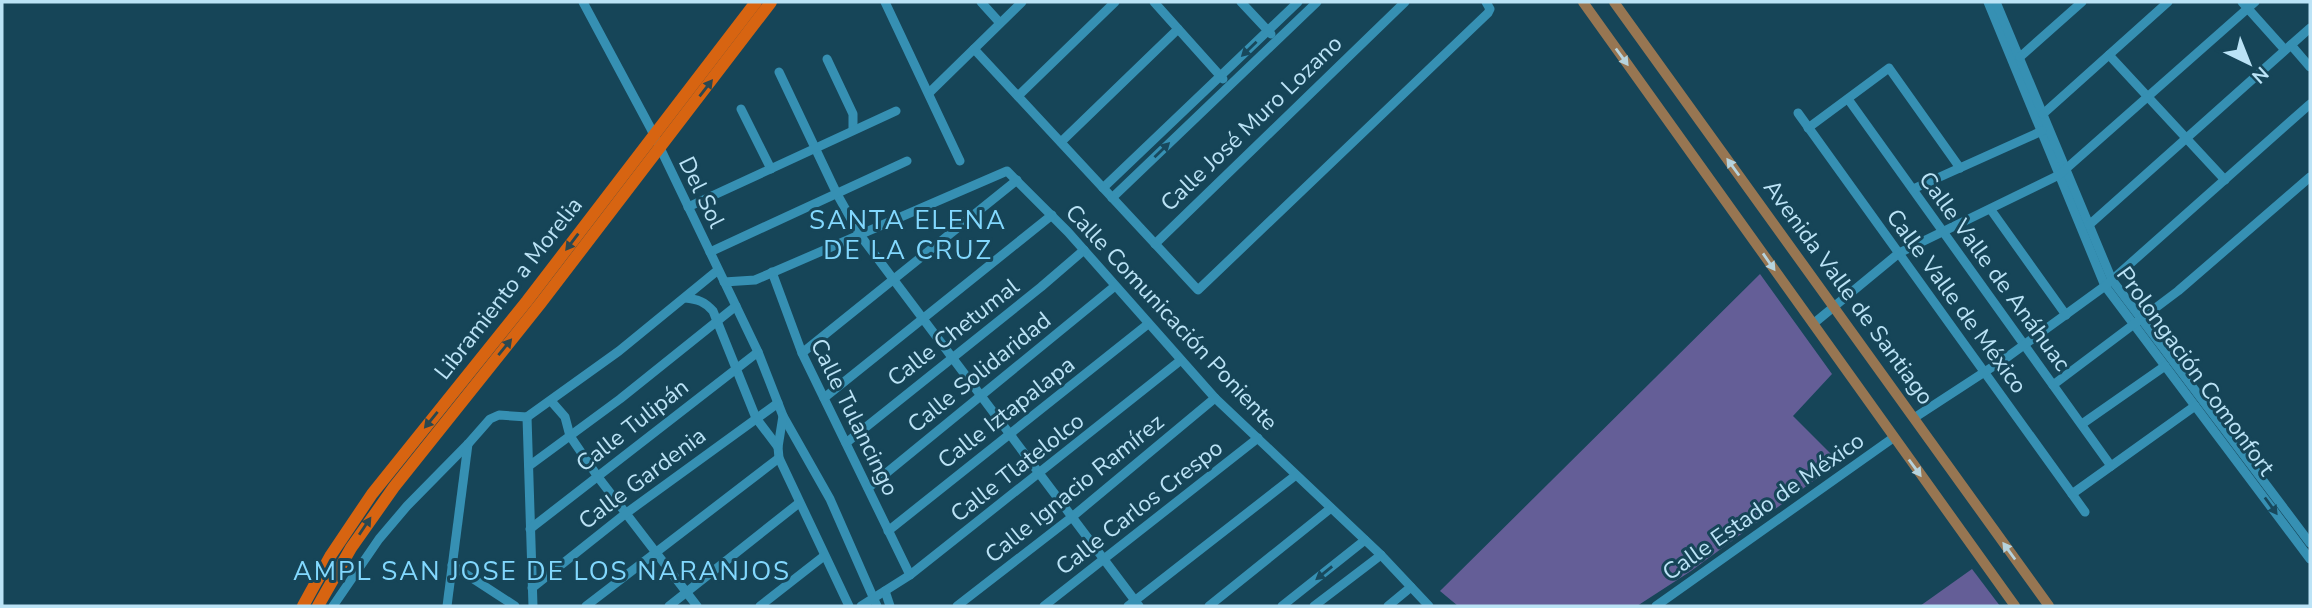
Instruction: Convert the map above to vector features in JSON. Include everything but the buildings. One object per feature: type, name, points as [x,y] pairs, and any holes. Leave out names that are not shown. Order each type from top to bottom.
[{"type":"highway","name":"Libramiento a Morelia","points":[[303,606],[331,555],[372,494],[527,301],[755,2]]},
{"type":"highway","name":"Libramiento a Morelia","points":[[318,606],[332,577],[372,516],[540,304],[771,2]]},
{"type":"main road","points":[[733,53],[778,2]]},
{"type":"main road","name":"Avenida Valle de Santiago","points":[[1583,2],[2015,606]]},
{"type":"main road","name":"Avenida Valle de Santiago","points":[[1614,2],[2049,606]]},
{"type":"street","name":"Del Sol","points":[[583,2],[650,127],[758,352],[783,416],[830,499],[874,602]]},
{"type":"street","points":[[885,2],[960,161]]},
{"type":"street","points":[[981,2],[1000,23]]},
{"type":"street","points":[[929,93],[1022,2]]},
{"type":"street","points":[[1018,96],[1115,2]]},
{"type":"street","points":[[1154,2],[1229,86]]},
{"type":"street","points":[[1241,2],[1277,40]]},
{"type":"street","points":[[1103,188],[1298,2]]},
{"type":"street","points":[[1112,198],[1317,2]]},
{"type":"street","name":"Calle José Muro Lozano","points":[[1155,244],[1405,2]]},
{"type":"street","points":[[974,48],[1198,290],[1488,13],[1490,9],[1486,2]]},
{"type":"street","name":"Prolongación Comonfort","points":[[1988,2],[2042,131],[2089,225],[2109,283]]},
{"type":"street","name":"Prolongación Comonfort","points":[[1996,2],[2109,283],[2310,543]]},
{"type":"street","points":[[2020,57],[2082,2]]},
{"type":"street","points":[[2043,114],[2168,2]]},
{"type":"street","points":[[1812,324],[1899,253],[1992,210],[2063,172],[2248,4],[2288,48],[2310,67]]},
{"type":"street","points":[[2089,225],[2310,28]]},
{"type":"street","points":[[1061,142],[1178,29]]},
{"type":"street","points":[[2109,55],[2225,180]]},
{"type":"street","points":[[827,59],[853,114],[853,130]]},
{"type":"street","points":[[1808,128],[1889,68],[1960,168]]},
{"type":"street","points":[[779,72],[837,194],[860,235],[1010,432],[1134,604],[1296,475]]},
{"type":"street","name":"Calle Valle de Anáhuac","points":[[1848,99],[2111,466]]},
{"type":"street","points":[[1914,418],[2025,345],[2109,283],[2310,104]]},
{"type":"street","points":[[741,109],[771,169]]},
{"type":"street","points":[[688,207],[896,111]]},
{"type":"street","name":"Calle Valle de México","points":[[1798,113],[2085,512]]},
{"type":"street","points":[[1913,189],[2042,131]]},
{"type":"street","points":[[710,252],[907,161]]},
{"type":"street","name":"Calle Comunicación Poniente","points":[[860,235],[1007,172],[1052,215],[1215,398],[1381,555],[1429,606]]},
{"type":"street","points":[[2053,384],[2139,323],[2214,262],[2310,177]]},
{"type":"street","points":[[802,353],[1017,180]]},
{"type":"street","points":[[1992,210],[2067,314]]},
{"type":"street","points":[[824,398],[1052,215]]},
{"type":"street","points":[[724,282],[755,280],[860,235]]},
{"type":"street","name":"Calle Chetumal","points":[[846,443],[1084,250]]},
{"type":"street","points":[[333,606],[366,557],[407,506],[495,416],[527,417],[620,351],[718,270]]},
{"type":"street","name":"Calle Tulancingo","points":[[772,272],[802,353],[910,575]]},
{"type":"street","name":"Calle Solidaridad","points":[[868,488],[1115,286]]},
{"type":"street","points":[[685,298],[706,303],[713,311],[756,418],[778,447]]},
{"type":"street","points":[[529,466],[736,306]]},
{"type":"street","name":"Prolongación Comonfort","points":[[2139,323],[2165,366],[2310,559]]},
{"type":"street","name":"Calle Iztapalapa","points":[[888,531],[1148,324]]},
{"type":"street","name":"Calle Tulipán","points":[[530,529],[758,352]]},
{"type":"street","name":"Calle Tlatelolco","points":[[861,606],[874,602],[885,591],[910,575],[1181,360]]},
{"type":"street","points":[[2082,424],[2165,366]]},
{"type":"street","name":"Calle Ignacio Ramírez","points":[[957,606],[1072,517],[1215,398]]},
{"type":"street","points":[[551,401],[565,417],[570,436],[598,477],[697,606]]},
{"type":"street","name":"Calle Gardenia","points":[[532,589],[625,514],[778,403]]},
{"type":"street","points":[[2072,494],[2195,406]]},
{"type":"street","points":[[783,416],[779,458],[849,606]]},
{"type":"street","points":[[527,417],[533,606]]},
{"type":"street","name":"Calle Carlos Crespo","points":[[1044,606],[1258,438]]},
{"type":"street","name":"Calle Estado de México","points":[[1656,606],[1893,438]]},
{"type":"street","points":[[447,606],[468,444]]},
{"type":"street","points":[[586,606],[779,458]]},
{"type":"street","points":[[669,606],[799,503]]},
{"type":"street","points":[[1209,606],[1331,508]]},
{"type":"street","points":[[1282,606],[1365,540]]},
{"type":"street","points":[[1314,606],[1381,555]]},
{"type":"street","points":[[760,606],[824,556]]},
{"type":"street","points":[[452,565],[515,606]]},
{"type":"street","points":[[1388,606],[1411,587]]},
{"type":"street","points":[[885,591],[890,606]]},
{"type":"shaded area","points":[[1760,274],[1832,374],[1793,416],[1839,462],[1691,571],[1637,606],[1458,606],[1440,591]]},
{"type":"shaded area","points":[[1972,569],[2000,606],[1920,606]]},
{"type":"district","name":"SANTA ELENA DE LA CRUZ","points":[[908,235]]},
{"type":"district","name":"AMPL SAN JOSE DE LOS NARANJOS","points":[[542,571]]}]
